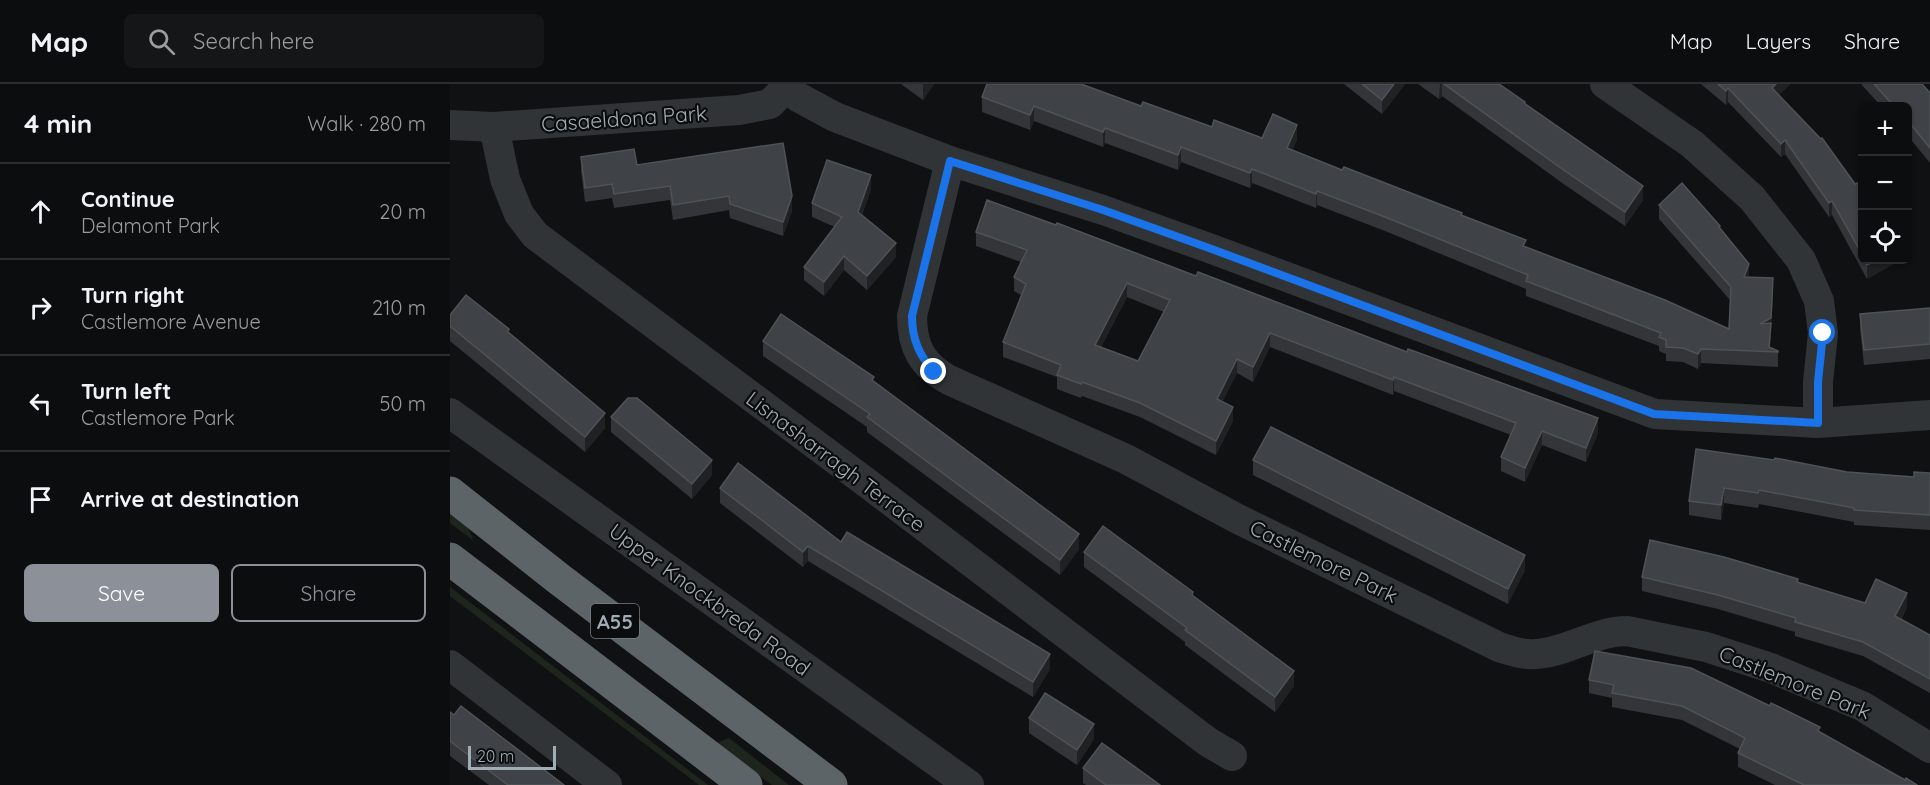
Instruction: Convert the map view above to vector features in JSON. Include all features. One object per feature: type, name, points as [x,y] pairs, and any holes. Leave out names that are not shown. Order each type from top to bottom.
[{"type":"highway","name":"A55","points":[[450,493],[559,579],[831,785]]},
{"type":"highway","name":"A55","points":[[450,559],[746,785]]},
{"type":"street","points":[[1605,84],[1692,144],[1752,198],[1801,260],[1819,301],[1823,333],[1818,382],[1818,423]]},
{"type":"street","points":[[788,85],[798,97],[835,117],[950,161],[1103,210],[1199,244],[1654,414],[1818,423],[1930,415]]},
{"type":"street","name":"Casaeldona Park","points":[[450,125],[494,127],[739,110],[770,104],[788,85]]},
{"type":"street","name":"Lisnasharragh Terrace","points":[[494,127],[505,179],[519,214],[535,235],[1208,742],[1232,756]]},
{"type":"street","name":"Castlemore Park","points":[[950,161],[912,316],[912,330],[916,346],[934,372],[1126,459],[1236,518],[1499,646],[1516,652],[1535,654],[1553,651],[1617,631],[1636,632],[1695,644],[1765,666],[1856,703],[1930,748]]},
{"type":"street","name":"Upper Knockbreda Road","points":[[450,413],[969,785]]},
{"type":"street","points":[[450,665],[607,785]]},
{"type":"shaded area","points":[[450,514],[468,528],[474,541],[450,523]]},
{"type":"shaded area","points":[[450,587],[708,785],[699,785],[450,596]]},
{"type":"shaded area","points":[[729,738],[789,785],[772,785],[716,743]]},
{"type":"building","points":[[987,84],[1081,84],[1141,106],[1143,102],[1212,127],[1214,120],[1262,138],[1273,114],[1297,125],[1287,148],[1342,170],[1344,167],[1462,213],[1461,215],[1526,240],[1523,246],[1665,300],[1729,329],[1731,287],[1659,205],[1682,183],[1720,226],[1749,264],[1744,277],[1773,278],[1771,318],[1760,324],[1771,323],[1769,347],[1778,352],[1701,349],[1698,354],[1683,348],[1666,347],[1666,340],[1659,337],[1661,333],[1526,281],[1528,275],[1385,217],[1317,191],[1316,194],[1252,169],[1250,173],[1181,147],[1178,155],[1105,128],[1103,132],[1034,106],[1030,115],[982,97]]},
{"type":"building","points":[[1362,84],[1394,84],[1382,100]]},
{"type":"building","points":[[1444,84],[1499,84],[1643,186],[1625,212]]},
{"type":"building","points":[[1718,84],[1776,84],[1772,88],[1822,138],[1855,184],[1858,183],[1858,247],[1832,201],[1829,203],[1785,140],[1781,144],[1728,88],[1726,91]]},
{"type":"building","points":[[1874,84],[1922,84],[1930,93],[1930,148],[1912,126],[1912,102],[1890,102]]},
{"type":"building","points":[[783,143],[792,196],[783,222],[730,204],[729,196],[673,205],[670,186],[614,194],[612,184],[585,188],[581,157],[634,149],[637,165]]},
{"type":"building","points":[[827,160],[871,175],[858,212],[896,243],[867,276],[844,256],[824,282],[804,267],[842,217],[812,203]]},
{"type":"building","points":[[987,200],[1056,225],[1057,223],[1196,276],[1198,272],[1407,352],[1408,349],[1598,418],[1586,448],[1542,431],[1525,468],[1501,457],[1516,423],[1394,377],[1393,380],[1270,333],[1253,367],[1237,359],[1217,399],[1233,407],[1216,441],[1140,403],[1057,375],[1061,365],[1003,342],[1026,284],[1014,277],[1027,250],[976,232]],"holes":[[[1127,283],[1170,300],[1138,361],[1095,345]]]},
{"type":"building","points":[[466,295],[509,329],[508,332],[605,413],[585,437],[450,326],[450,315]]},
{"type":"building","points":[[1930,308],[1930,344],[1864,350],[1860,314]]},
{"type":"building","points":[[781,314],[874,377],[872,380],[1079,534],[1060,560],[867,417],[870,414],[763,341]]},
{"type":"building","points":[[628,398],[637,398],[712,460],[692,484],[611,417]]},
{"type":"building","points":[[1271,427],[1525,555],[1508,589],[1253,460]]},
{"type":"building","points":[[1696,449],[1774,460],[1775,458],[1847,472],[1914,477],[1914,472],[1930,473],[1930,515],[1854,510],[1854,508],[1759,490],[1758,493],[1724,488],[1721,505],[1689,501]]},
{"type":"building","points":[[738,463],[841,542],[847,532],[1050,654],[1033,682],[808,546],[803,552],[720,488]]},
{"type":"building","points":[[1103,526],[1193,592],[1192,595],[1294,671],[1275,697],[1084,552]]},
{"type":"building","points":[[1650,540],[1724,557],[1798,579],[1797,582],[1865,603],[1876,579],[1907,593],[1895,616],[1930,635],[1930,679],[1863,642],[1795,622],[1796,618],[1718,595],[1642,577]]},
{"type":"building","points":[[1595,651],[1691,668],[1820,727],[1818,731],[1917,785],[1804,785],[1738,753],[1745,738],[1682,706],[1612,693],[1614,685],[1589,680]]},
{"type":"building","points":[[1045,693],[1094,724],[1077,750],[1029,718]]},
{"type":"building","points":[[461,706],[564,785],[508,785],[450,741],[450,712],[454,715]]},
{"type":"building","points":[[1102,743],[1160,785],[1106,785],[1083,768]]},
{"type":"route","points":[[934,372],[916,346],[912,330],[912,316],[950,161],[1103,210],[1209,248],[1654,414],[1818,423],[1818,382],[1823,333]]}]
